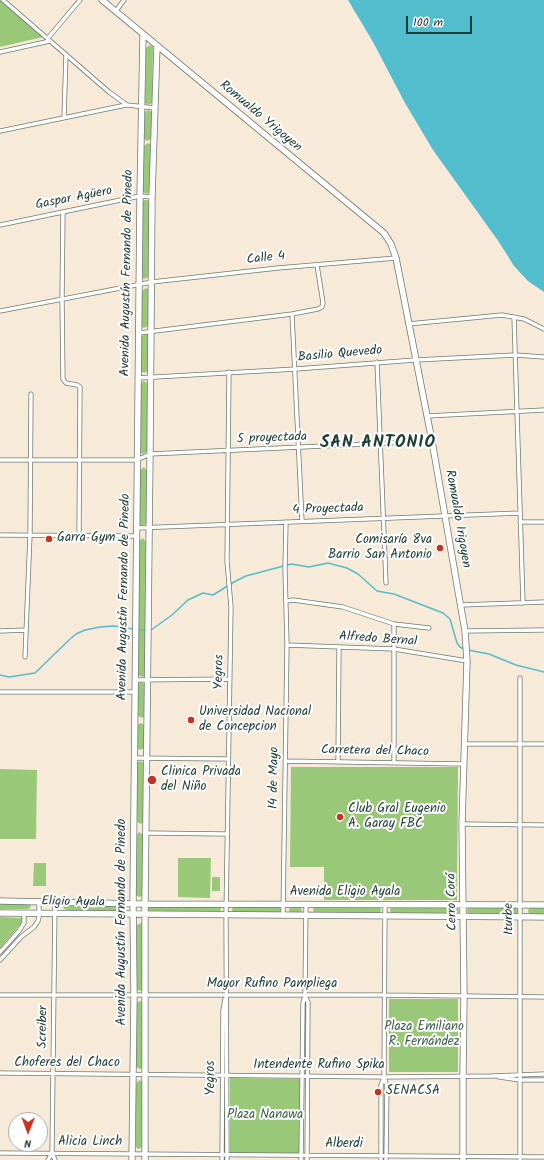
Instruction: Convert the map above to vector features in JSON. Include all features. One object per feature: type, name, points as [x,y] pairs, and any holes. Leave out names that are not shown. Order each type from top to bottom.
[{"type":"street","points":[[3,0],[127,105]]},
{"type":"street","points":[[0,52],[49,40],[80,0]]},
{"type":"street","name":"Romualdo Yrigoyen","points":[[102,0],[384,234],[391,244],[396,258]]},
{"type":"street","points":[[116,11],[124,0]]},
{"type":"street","name":"Avenida Augustín Fernando de Pinedo","points":[[132,1157],[134,758],[143,35]]},
{"type":"street","name":"Avenida Augustín Fernando de Pinedo","points":[[145,1157],[145,904],[152,197],[156,46]]},
{"type":"street","points":[[64,118],[66,54]]},
{"type":"street","points":[[0,131],[127,105],[155,108]]},
{"type":"street","name":"Gaspar Agüero","points":[[0,225],[140,196],[152,197]]},
{"type":"street","points":[[63,212],[63,379],[66,383],[80,387],[81,460],[79,536]]},
{"type":"street","name":"Calle 4","points":[[0,311],[152,282],[317,264],[396,258]]},
{"type":"street","name":"Romualdo Irigoyen","points":[[396,258],[432,441],[461,605],[466,643]]},
{"type":"street","points":[[139,333],[318,310],[322,307],[323,303],[317,264]]},
{"type":"street","points":[[292,314],[296,369],[302,521]]},
{"type":"street","points":[[408,324],[490,316],[514,317],[533,323],[544,329]]},
{"type":"street","points":[[514,317],[523,603]]},
{"type":"street","name":"Basilio Quevedo","points":[[138,378],[296,369],[415,360],[515,355],[544,357]]},
{"type":"street","points":[[377,362],[386,583]]},
{"type":"street","name":"Yegros","points":[[227,1160],[228,1010],[226,996],[226,915],[231,607],[230,588],[228,582],[227,524],[229,372]]},
{"type":"street","points":[[25,657],[30,536],[31,394]]},
{"type":"street","points":[[427,416],[544,410]]},
{"type":"street","name":"5 proyectada","points":[[137,460],[150,454],[432,441]]},
{"type":"street","points":[[0,460],[137,460]]},
{"type":"street","name":"4 Proyectada","points":[[137,528],[520,513]]},
{"type":"street","name":"14 de Mayo","points":[[283,916],[287,645],[285,569],[286,522]]},
{"type":"street","points":[[520,522],[544,522]]},
{"type":"street","points":[[0,536],[137,536]]},
{"type":"street","points":[[286,601],[293,600],[344,607],[394,624],[429,628]]},
{"type":"street","points":[[461,605],[544,602]]},
{"type":"street","points":[[394,624],[394,763]]},
{"type":"street","points":[[0,630],[26,630]]},
{"type":"street","points":[[465,631],[544,630]]},
{"type":"street","name":"Cerro Corá","points":[[463,1158],[464,905],[462,824],[467,661],[466,643]]},
{"type":"street","name":"Alfredo Bernal","points":[[287,645],[394,649],[467,661]]},
{"type":"street","points":[[338,762],[339,647]]},
{"type":"street","name":"Iturbe","points":[[520,678],[520,1158]]},
{"type":"street","points":[[135,680],[230,680]]},
{"type":"street","points":[[0,692],[135,692]]},
{"type":"street","points":[[465,744],[544,744]]},
{"type":"street","points":[[134,758],[228,759]]},
{"type":"street","name":"Carretera del Chaco","points":[[285,761],[464,764]]},
{"type":"street","points":[[462,824],[544,824]]},
{"type":"street","points":[[146,833],[227,834]]},
{"type":"street","name":"Eligio Ayala","points":[[0,901],[145,904]]},
{"type":"street","points":[[0,960],[21,937],[34,927],[39,917],[39,901]]},
{"type":"street","name":"Screiber","points":[[54,1160],[52,1153],[55,902]]},
{"type":"street","name":"Avenida Eligio Ayala","points":[[145,904],[227,903],[544,905]]},
{"type":"street","points":[[306,904],[306,996],[308,1002],[307,1158]]},
{"type":"street","points":[[385,904],[384,1077],[387,1086],[386,1158]]},
{"type":"street","name":"Eligio Ayala","points":[[0,913],[146,915]]},
{"type":"street","points":[[0,952],[19,931],[24,923],[24,913]]},
{"type":"street","name":"Avenida Eligio Ayala","points":[[146,915],[544,917]]},
{"type":"street","name":"Mayor Rufino Pampliega","points":[[0,996],[385,995],[544,997]]},
{"type":"street","name":"Yegros","points":[[222,1160],[223,1010],[226,996]]},
{"type":"street","points":[[301,1158],[303,1003],[306,996]]},
{"type":"street","name":"Choferes del Chaco","points":[[0,1074],[145,1074]]},
{"type":"street","name":"Intendente Rufino Spika","points":[[145,1074],[384,1077],[544,1074]]},
{"type":"street","name":"Intendente Rufino Spika","points":[[492,1076],[520,1080],[544,1080]]},
{"type":"street","points":[[381,1160],[381,1085],[384,1077]]},
{"type":"street","name":"Alicia Linch","points":[[0,1153],[52,1153],[145,1157]]},
{"type":"street","name":"Screiber","points":[[48,1160],[52,1153]]},
{"type":"street","name":"Alberdi","points":[[145,1157],[222,1155],[301,1158],[381,1155],[386,1158],[544,1157]]},
{"type":"green space","points":[[0,0],[43,37],[0,47]]},
{"type":"green space","points":[[150,45],[153,47],[152,103],[148,105],[145,103],[146,48]]},
{"type":"green space","points":[[148,110],[152,112],[151,139],[147,141],[144,139],[145,112]]},
{"type":"green space","points":[[148,143],[151,145],[150,192],[146,194],[143,192],[144,146]]},
{"type":"green space","points":[[144,200],[148,200],[150,203],[149,277],[144,279],[142,277]]},
{"type":"green space","points":[[146,288],[149,290],[148,326],[144,328],[141,326],[142,291]]},
{"type":"green space","points":[[146,334],[149,336],[148,371],[144,373],[141,371],[142,336]]},
{"type":"green space","points":[[143,381],[148,385],[147,452],[143,454],[140,452],[141,384]]},
{"type":"green space","points":[[144,467],[147,471],[146,524],[142,526],[139,524],[140,470]]},
{"type":"green space","points":[[143,538],[146,542],[145,675],[143,677],[138,675],[139,541]]},
{"type":"green space","points":[[141,682],[145,684],[145,716],[142,718],[138,716],[138,684]]},
{"type":"green space","points":[[141,723],[144,725],[144,748],[140,750],[137,748],[137,725]]},
{"type":"green space","points":[[140,761],[144,763],[144,822],[141,824],[137,822],[137,763]]},
{"type":"green space","points":[[291,767],[458,767],[457,900],[324,900],[324,867],[290,867]]},
{"type":"green space","points":[[0,769],[37,770],[36,839],[0,839]]},
{"type":"green space","points":[[139,832],[144,835],[143,896],[139,897],[136,895],[137,835]]},
{"type":"green space","points":[[178,858],[211,858],[210,898],[178,897]]},
{"type":"green space","points":[[34,863],[46,863],[46,886],[33,886]]},
{"type":"green space","points":[[212,877],[220,877],[220,891],[212,891]]},
{"type":"green space","points":[[0,903],[30,904],[31,907],[28,909],[0,909]]},
{"type":"green space","points":[[64,905],[126,906],[127,909],[124,911],[66,910],[63,908]]},
{"type":"green space","points":[[149,906],[221,907],[221,909],[220,912],[149,912]]},
{"type":"green space","points":[[233,906],[280,907],[281,910],[280,913],[233,912]]},
{"type":"green space","points":[[314,906],[380,907],[381,910],[380,913],[314,913]]},
{"type":"green space","points":[[290,907],[301,907],[302,912],[290,913]]},
{"type":"green space","points":[[391,907],[458,908],[459,911],[458,914],[391,913]]},
{"type":"green space","points":[[468,908],[517,908],[518,911],[517,914],[468,914]]},
{"type":"green space","points":[[529,908],[544,908],[544,914],[529,914]]},
{"type":"green space","points":[[0,917],[23,918],[21,924],[0,948]]},
{"type":"green space","points":[[141,923],[143,989],[140,991],[136,989],[137,925]]},
{"type":"green space","name":"Plaza Emiliano R. Fernández","points":[[389,999],[458,999],[458,1072],[389,1072]]},
{"type":"green space","points":[[140,1001],[143,1003],[143,1067],[140,1069],[136,1067],[136,1003]]},
{"type":"green space","name":"Plaza Nanawa","points":[[230,1078],[300,1079],[299,1154],[230,1153]]},
{"type":"green space","points":[[140,1080],[143,1083],[143,1147],[138,1149],[136,1147],[136,1083]]},
{"type":"water","points":[[348,0],[544,0],[544,292],[528,281],[514,266],[499,242],[433,150]]},
{"type":"waterway","points":[[151,630],[172,615],[188,600],[203,593],[213,595],[246,576],[291,564],[309,567],[328,563],[347,568],[358,574],[377,591],[394,594],[443,613],[450,619],[457,643],[464,649]]},
{"type":"waterway","points":[[0,675],[9,677],[35,673],[69,640],[76,634],[85,630],[114,626],[133,629]]},
{"type":"waterway","points":[[140,630],[145,630]]},
{"type":"waterway","points":[[468,650],[489,654],[516,665],[544,672]]},
{"type":"place","name":"Garra Gym","points":[[49,539]]},
{"type":"place","name":"Comisaría 8va Barrio San Antonio","points":[[440,548]]},
{"type":"place","name":"Universidad Nacional de Concepcion","points":[[191,720]]},
{"type":"place","name":"Clinica Privada del Niño","points":[[152,780]]},
{"type":"place","name":"Club Gral Eugenio A. Garay FBC","points":[[340,817]]},
{"type":"place","name":"SENACSA","points":[[378,1092]]},
{"type":"district","name":"SAN ANTONIO","points":[[378,444]]}]
